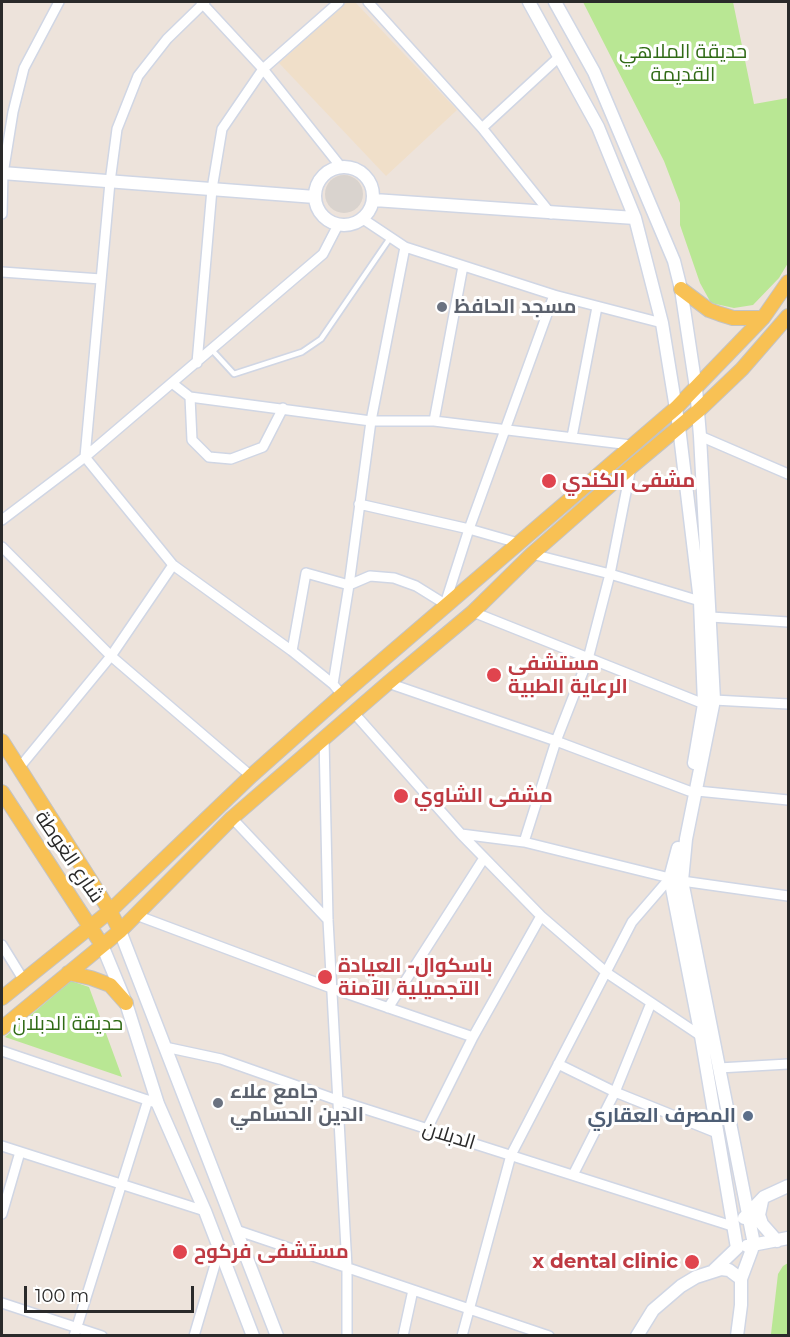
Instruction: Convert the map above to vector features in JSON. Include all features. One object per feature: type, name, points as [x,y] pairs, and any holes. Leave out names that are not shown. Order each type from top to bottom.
[{"type":"main road","points":[[529,2],[598,127],[636,218],[662,323],[679,427],[700,601],[709,702]]},
{"type":"main road","points":[[555,2],[594,72],[674,261],[681,289],[696,388],[711,617],[709,702],[693,791],[677,855],[676,879],[737,1248]]},
{"type":"main road","points":[[341,167],[350,167],[366,175],[374,191],[374,200],[368,214],[363,219],[346,225],[338,225],[329,221],[322,214],[315,197],[316,188],[325,174],[341,167]]},
{"type":"main road","points":[[2,173],[315,197]]},
{"type":"main road","points":[[374,200],[551,214],[636,218]]},
{"type":"main road","points":[[2,998],[110,912],[251,776],[342,694],[676,408],[764,318],[789,282]]},
{"type":"main road","points":[[681,289],[709,310],[720,314],[733,318],[764,318]]},
{"type":"main road","points":[[2,1028],[120,931],[232,818],[387,683],[473,612],[532,555],[698,411],[742,369],[789,316]]},
{"type":"main road","points":[[2,741],[120,931],[277,1335]]},
{"type":"main road","name":"شارع الغوطة","points":[[2,792],[102,945]]},
{"type":"main road","points":[[676,879],[719,1068],[754,1244],[741,1279],[741,1305],[737,1335]]},
{"type":"main road","points":[[102,945],[126,1004],[153,1102],[204,1211],[253,1335]]},
{"type":"main road","points":[[68,974],[91,978],[110,985],[126,1004]]},
{"type":"main road","points":[[732,1226],[748,1216],[764,1197],[789,1186]]},
{"type":"main road","points":[[764,1197],[759,1215],[762,1224],[785,1241]]},
{"type":"main road","points":[[714,1270],[737,1248],[785,1241]]},
{"type":"main road","points":[[637,1335],[653,1310],[696,1277],[714,1270],[729,1270],[741,1279]]},
{"type":"street","points":[[2,214],[2,173],[24,68],[59,2]]},
{"type":"street","points":[[341,167],[263,69],[203,2],[167,39],[138,76],[117,129],[110,182],[85,457],[173,565],[292,651],[342,694]]},
{"type":"street","points":[[197,363],[212,189],[222,129],[263,69],[339,2]]},
{"type":"street","points":[[368,2],[482,128],[551,214]]},
{"type":"street","points":[[482,128],[559,57]]},
{"type":"street","points":[[363,219],[405,247],[554,295],[662,323]]},
{"type":"street","points":[[2,520],[85,457],[323,254],[338,225]]},
{"type":"street","points":[[333,684],[371,421],[405,247]]},
{"type":"street","points":[[434,421],[463,266]]},
{"type":"street","points":[[2,272],[101,279]]},
{"type":"street","points":[[292,651],[306,573],[349,585],[370,576],[394,578],[416,586],[445,604],[469,529],[554,295]]},
{"type":"street","points":[[572,437],[597,307]]},
{"type":"street","points":[[172,383],[190,397],[371,421],[434,421],[631,445]]},
{"type":"street","points":[[190,397],[192,440],[209,457],[231,459],[263,447],[283,408]]},
{"type":"street","points":[[700,436],[789,474]]},
{"type":"street","points":[[524,842],[556,741],[588,659],[609,574],[631,467]]},
{"type":"street","points":[[359,504],[469,529],[518,543]]},
{"type":"street","points":[[2,547],[111,656],[251,776]]},
{"type":"street","points":[[532,555],[609,574],[700,601]]},
{"type":"street","points":[[19,768],[111,656],[173,565]]},
{"type":"street","points":[[473,612],[588,659],[709,702],[789,704]]},
{"type":"street","points":[[711,617],[789,622]]},
{"type":"street","points":[[387,683],[693,791],[789,800]]},
{"type":"street","points":[[354,712],[461,834],[541,916],[607,974],[701,1036]]},
{"type":"street","points":[[324,738],[328,920],[347,1267],[347,1335]]},
{"type":"street","points":[[232,818],[328,920]]},
{"type":"street","points":[[461,834],[524,842],[676,879],[789,896]]},
{"type":"street","points":[[388,1008],[484,858]]},
{"type":"street","points":[[462,1335],[512,1155],[632,922],[676,879]]},
{"type":"street","points":[[136,915],[331,988],[472,1037]]},
{"type":"street","points":[[427,1129],[472,1037],[541,916]]},
{"type":"street","points":[[2,945],[23,979]]},
{"type":"street","points":[[573,1175],[615,1092],[651,1003]]},
{"type":"street","name":"الدبلان","points":[[165,1047],[221,1059],[337,1100],[732,1226]]},
{"type":"street","points":[[2,1051],[153,1102],[121,1186],[75,1331]]},
{"type":"street","points":[[558,1064],[615,1092],[717,1133]]},
{"type":"street","points":[[719,1068],[789,1064]]},
{"type":"street","points":[[2,1146],[204,1211]]},
{"type":"street","points":[[2,1214],[20,1152]]},
{"type":"street","points":[[236,1230],[549,1335]]},
{"type":"street","points":[[194,1335],[219,1251]]},
{"type":"street","points":[[403,1335],[413,1290]]},
{"type":"street","points":[[2,1303],[75,1331],[102,1335]]},
{"type":"lane","points":[[212,350],[234,374],[302,352],[321,339],[390,237]]},
{"type":"shaded area","points":[[347,2],[355,2],[457,110],[386,176],[279,63]]},
{"type":"shaded area","points":[[344,175],[358,180],[363,194],[358,208],[344,213],[330,208],[325,194],[330,180]]},
{"type":"green space","name":"حديقة الملاهي القديمة","points":[[583,2],[733,2],[754,104],[788,98],[788,263],[779,278],[753,305],[734,308],[711,303],[700,283],[680,225],[680,203],[664,161]]},
{"type":"green space","name":"حديقة الدبلان","points":[[71,981],[89,987],[122,1077],[5,1037]]},
{"type":"green space","points":[[788,1263],[788,1335],[771,1334],[778,1274]]},
{"type":"place","name":"مسجد الحافظ","points":[[442,307]]},
{"type":"place","name":"مشفى الكندي","points":[[549,481]]},
{"type":"place","name":"مستشفى الرعاية الطبية","points":[[494,675]]},
{"type":"place","name":"مشفى الشاوي","points":[[401,796]]},
{"type":"place","name":"باسكوال- العيادة التجميلية الآمنة","points":[[325,977]]},
{"type":"place","name":"جامع علاء الدين الحسامي","points":[[218,1103]]},
{"type":"place","name":"المصرف العقاري","points":[[748,1116]]},
{"type":"place","name":"مستشفى فركوح","points":[[180,1252]]},
{"type":"place","name":"x dental clinic","points":[[692,1262]]}]
